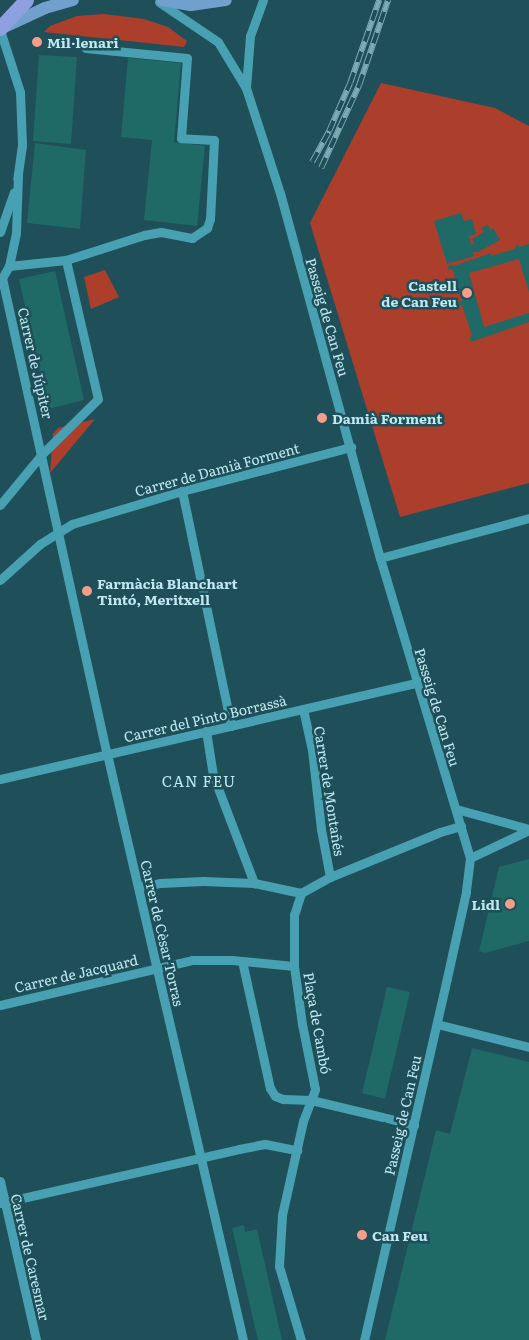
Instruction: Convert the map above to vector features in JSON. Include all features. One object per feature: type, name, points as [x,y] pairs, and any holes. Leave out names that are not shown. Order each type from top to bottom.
[{"type":"highway","points":[[0,29],[26,0]]},
{"type":"main road","points":[[0,29],[45,8],[73,0]]},
{"type":"main road","points":[[162,0],[191,5],[226,0]]},
{"type":"street","points":[[157,0],[218,42],[246,88]]},
{"type":"street","points":[[246,88],[250,36],[263,0]]},
{"type":"street","points":[[0,29],[20,92],[22,145],[18,175],[16,233],[10,266],[66,260],[144,235],[161,232],[192,238],[207,228],[210,219],[214,140],[181,138],[187,58],[84,48]]},
{"type":"street","name":"Passeig de Can Feu","points":[[246,88],[280,193],[380,558],[470,858],[466,892],[437,1024],[364,1340]]},
{"type":"street","points":[[0,232],[8,212],[18,175]]},
{"type":"street","points":[[0,505],[42,454],[98,399],[66,260]]},
{"type":"street","name":"Carrer de Júpiter","points":[[10,266],[1,278],[42,454],[57,531]]},
{"type":"street","name":"Carrer de Damià Forment","points":[[0,580],[57,531],[90,518],[182,491],[351,447]]},
{"type":"street","points":[[182,491],[231,726]]},
{"type":"street","points":[[380,558],[529,518]]},
{"type":"street","name":"Carrer de Cèsar Torras","points":[[57,531],[106,754],[202,1158],[243,1340]]},
{"type":"street","name":"Carrer del Pinto Borrassà","points":[[0,779],[416,683]]},
{"type":"street","name":"Carrer de Montañés","points":[[303,709],[312,750],[320,829],[330,877]]},
{"type":"street","points":[[206,731],[213,774],[254,883]]},
{"type":"street","points":[[456,810],[529,830]]},
{"type":"street","points":[[138,887],[160,883],[203,881],[254,883],[301,893],[330,877],[440,832],[461,826]]},
{"type":"street","points":[[470,858],[529,830]]},
{"type":"street","name":"Plaça de Cambó","points":[[301,893],[294,915],[294,966],[302,1024],[315,1089],[312,1100]]},
{"type":"street","name":"Carrer de Jacquard","points":[[0,1005],[192,960],[242,961],[294,966]]},
{"type":"street","points":[[242,961],[270,1088],[275,1096],[283,1099],[312,1100],[414,1124]]},
{"type":"street","points":[[437,1024],[529,1047]]},
{"type":"street","points":[[301,1340],[279,1266],[282,1215],[303,1121],[312,1100]]},
{"type":"street","points":[[2,1203],[265,1144],[297,1150]]},
{"type":"street","name":"Carrer de Caresmar","points":[[0,1181],[2,1203],[36,1340]]},
{"type":"shaded area","points":[[104,14],[144,19],[168,27],[187,41],[184,47],[44,32],[50,26],[77,16]]},
{"type":"shaded area","points":[[381,83],[495,108],[529,126],[529,483],[400,517],[310,223]]},
{"type":"shaded area","points":[[105,270],[119,297],[91,309],[84,277]]},
{"type":"shaded area","points":[[95,419],[50,473],[53,434],[58,428]]},
{"type":"building","points":[[39,55],[77,57],[71,144],[33,141]]},
{"type":"building","points":[[128,58],[181,63],[174,142],[205,146],[197,226],[144,220],[152,140],[121,137]]},
{"type":"building","points":[[35,143],[86,150],[80,229],[27,223]]},
{"type":"building","points":[[461,213],[464,221],[472,219],[476,234],[469,236],[471,245],[474,244],[472,239],[484,232],[481,228],[488,225],[490,230],[493,228],[500,240],[478,252],[473,252],[474,256],[447,264],[434,221]]},
{"type":"building","name":"Castell de Can Feu","points":[[517,244],[520,247],[529,244],[529,292],[519,259],[469,273],[484,327],[529,313],[529,322],[471,342],[470,337],[472,335],[462,305],[458,306],[457,302],[462,301],[458,289],[452,291],[451,287],[457,285],[453,270],[448,269],[449,265],[454,266],[491,253],[491,256],[515,249]]},
{"type":"building","points":[[55,271],[84,400],[48,409],[19,279]]},
{"type":"building","name":"Lidl","points":[[529,859],[529,941],[485,953],[479,951],[499,867]]},
{"type":"building","points":[[387,987],[410,992],[385,1099],[362,1093]]},
{"type":"building","points":[[472,1048],[529,1062],[529,1340],[385,1340],[436,1130],[450,1134]]},
{"type":"building","points":[[244,1225],[245,1232],[257,1229],[282,1340],[258,1340],[232,1228]]},
{"type":"railway","points":[[312,162],[329,131],[350,83],[379,0]]},
{"type":"railway","points":[[321,168],[359,85],[388,0]]},
{"type":"place","name":"Mil·lenari","points":[[37,42]]},
{"type":"place","name":"Castell de Can Feu","points":[[467,293]]},
{"type":"place","name":"Damià Forment","points":[[322,418]]},
{"type":"place","name":"Farmàcia Blanchart Tintó, Meritxell","points":[[87,591]]},
{"type":"place","name":"Lidl","points":[[510,904]]},
{"type":"place","name":"Can Feu","points":[[362,1235]]},
{"type":"district","name":"CAN FEU","points":[[199,781]]}]
